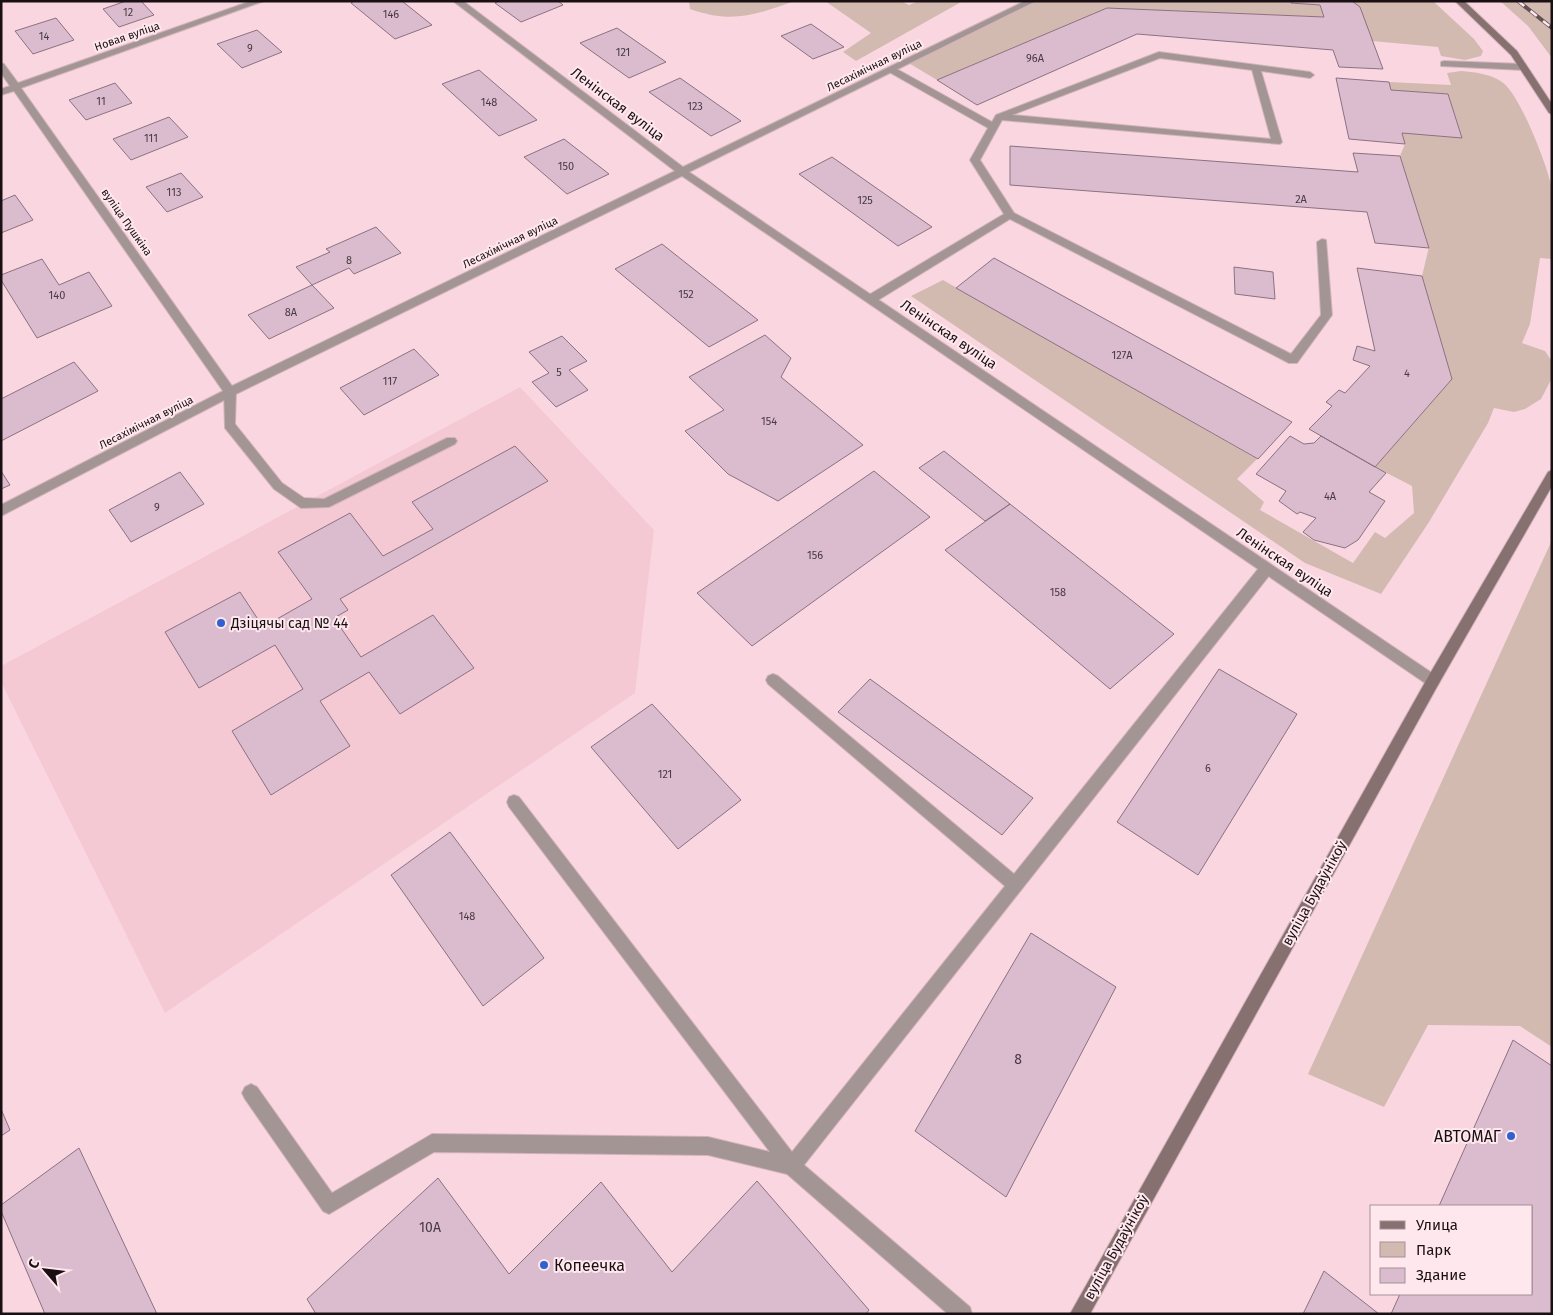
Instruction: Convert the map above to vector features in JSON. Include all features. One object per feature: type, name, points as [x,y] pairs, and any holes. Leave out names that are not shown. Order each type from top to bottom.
[{"type":"main road","points":[[1459,1],[1514,53],[1552,111]]},
{"type":"main road","name":"вуліца Будаўнікоў","points":[[1084,1311],[1433,681],[1552,475]]},
{"type":"street","name":"Новая вуліца","points":[[1,92],[260,1]]},
{"type":"street","name":"Ленінская вуліца","points":[[457,1],[683,172],[1433,681]]},
{"type":"street","name":"Лесахімічная вуліца","points":[[1,510],[230,392],[1032,1]]},
{"type":"street","points":[[1310,75],[1160,55],[999,117],[975,160],[1010,215],[1293,360],[1327,315],[1322,242]]},
{"type":"street","points":[[1444,64],[1523,67]]},
{"type":"street","name":"вуліца Пушкіна","points":[[1,66],[230,392]]},
{"type":"street","points":[[999,117],[1277,142],[1256,68]]},
{"type":"street","points":[[892,70],[994,127]]},
{"type":"street","points":[[871,299],[1010,215]]},
{"type":"street","points":[[230,392],[229,426],[278,486],[302,503],[326,504],[451,441]]},
{"type":"street","points":[[792,1166],[1266,568]]},
{"type":"street","points":[[773,680],[1015,885]]},
{"type":"street","points":[[514,802],[792,1166],[963,1314]]},
{"type":"street","points":[[251,1093],[329,1205],[432,1143],[708,1146],[792,1166]]},
{"type":"shaded area","points":[[520,387],[654,530],[635,693],[165,1013],[1,682],[1,666]]},
{"type":"green space","points":[[689,1],[795,1],[755,14],[731,17],[705,14],[690,9]]},
{"type":"green space","points":[[825,1],[901,1],[909,5],[919,1],[963,1],[856,61],[843,52],[871,33]]},
{"type":"green space","points":[[1032,1],[1291,1],[1291,3],[1320,5],[1324,17],[1107,8],[937,80],[907,62]]},
{"type":"green space","points":[[1352,1],[1433,1],[1474,39],[1483,51],[1481,56],[1465,60],[1441,56],[1438,47],[1372,41]]},
{"type":"green space","points":[[1500,1],[1552,1],[1552,58],[1528,26]]},
{"type":"green space","points":[[1461,71],[1488,75],[1502,82],[1509,89],[1525,115],[1552,189],[1552,259],[1540,258],[1530,324],[1522,343],[1545,351],[1551,360],[1551,380],[1541,399],[1525,409],[1514,412],[1494,408],[1488,423],[1429,522],[1381,594],[1305,563],[911,296],[943,280],[1257,459],[1237,479],[1264,502],[1260,510],[1353,563],[1375,532],[1385,538],[1414,513],[1412,486],[1375,467],[1452,379],[1422,276],[1429,247],[1400,156],[1405,144],[1402,133],[1462,138],[1448,94],[1391,90],[1389,82],[1451,85],[1447,73]]},
{"type":"green space","points":[[1552,540],[1552,1047],[1520,1026],[1428,1025],[1384,1107],[1308,1074]]},
{"type":"building","points":[[126,1],[141,1],[154,15],[119,27],[103,9]]},
{"type":"building","points":[[354,1],[402,1],[432,25],[395,39],[351,3]]},
{"type":"building","points":[[499,1],[558,1],[563,5],[521,22],[495,3]]},
{"type":"building","points":[[1291,1],[1352,1],[1360,7],[1383,69],[1339,67],[1333,50],[1137,34],[977,105],[937,80],[1107,8],[1324,17],[1320,5],[1291,3]]},
{"type":"building","points":[[56,18],[74,40],[33,54],[15,31]]},
{"type":"building","points":[[811,24],[844,47],[813,59],[781,36]]},
{"type":"building","points":[[617,28],[666,62],[629,78],[580,43]]},
{"type":"building","points":[[257,30],[282,52],[242,68],[217,44]]},
{"type":"building","points":[[479,70],[537,120],[499,136],[442,84]]},
{"type":"building","points":[[680,78],[741,121],[711,136],[649,92]]},
{"type":"building","points":[[1336,78],[1389,82],[1391,90],[1448,94],[1462,138],[1402,133],[1405,144],[1349,139]]},
{"type":"building","points":[[115,83],[132,103],[86,120],[69,100]]},
{"type":"building","points":[[169,117],[188,137],[131,160],[113,139]]},
{"type":"building","points":[[564,139],[609,174],[567,194],[524,157]]},
{"type":"building","points":[[1010,146],[1358,172],[1353,153],[1400,156],[1429,248],[1375,243],[1367,212],[1010,185]]},
{"type":"building","points":[[832,157],[932,227],[898,246],[799,174]]},
{"type":"building","points":[[181,173],[203,197],[167,212],[146,187]]},
{"type":"building","points":[[15,195],[33,220],[1,233],[1,201]]},
{"type":"building","points":[[376,227],[401,253],[354,274],[349,268],[312,285],[296,267],[330,252],[326,249]]},
{"type":"building","points":[[662,244],[758,320],[709,347],[615,269]]},
{"type":"building","points":[[994,258],[1292,422],[1258,459],[956,288]]},
{"type":"building","points":[[42,259],[59,285],[89,272],[112,306],[37,338],[1,280],[1,275]]},
{"type":"building","points":[[1234,267],[1273,272],[1275,299],[1235,294]]},
{"type":"building","points":[[1357,268],[1422,276],[1452,379],[1375,467],[1309,429],[1332,406],[1326,402],[1339,390],[1345,393],[1370,366],[1353,360],[1357,346],[1375,351]]},
{"type":"building","points":[[312,285],[334,308],[269,339],[248,315]]},
{"type":"building","points":[[765,335],[791,358],[781,377],[863,445],[778,501],[728,474],[685,431],[724,410],[689,377]]},
{"type":"building","points":[[562,336],[587,361],[569,370],[588,390],[556,407],[532,382],[549,373],[529,352]]},
{"type":"building","points":[[414,349],[439,375],[364,415],[340,388]]},
{"type":"building","points":[[74,362],[98,391],[1,441],[1,399]]},
{"type":"building","points":[[1290,436],[1304,444],[1314,443],[1321,436],[1386,473],[1369,492],[1385,501],[1358,540],[1345,548],[1314,540],[1303,532],[1316,518],[1300,512],[1297,514],[1279,501],[1286,491],[1256,474]]},
{"type":"building","name":"Дзіцячы сад № 44","points":[[515,446],[548,481],[340,599],[348,610],[334,618],[361,657],[433,615],[474,668],[400,714],[369,672],[320,701],[350,746],[271,795],[232,731],[303,689],[275,645],[199,688],[165,632],[240,592],[263,627],[312,599],[278,552],[350,513],[383,556],[433,529],[412,502]]},
{"type":"building","points":[[944,451],[1010,504],[985,521],[919,468]]},
{"type":"building","points":[[1,471],[10,485],[1,489]]},
{"type":"building","points":[[874,471],[930,517],[752,646],[697,593]]},
{"type":"building","points":[[180,472],[204,504],[131,542],[109,510]]},
{"type":"building","points":[[1010,504],[1174,634],[1110,689],[945,550]]},
{"type":"building","points":[[1219,669],[1297,714],[1198,875],[1117,822]]},
{"type":"building","points":[[870,679],[1033,798],[1002,835],[838,712]]},
{"type":"building","points":[[652,704],[741,800],[678,849],[591,747]]},
{"type":"building","points":[[450,832],[544,958],[483,1006],[391,875]]},
{"type":"building","points":[[1031,933],[1116,987],[1006,1197],[915,1131]]},
{"type":"building","name":"АВТОМАГ","points":[[1513,1040],[1552,1066],[1552,1314],[1391,1314],[1400,1295],[1533,1295],[1533,1205],[1439,1205]]},
{"type":"building","points":[[1,1109],[10,1130],[1,1136]]},
{"type":"building","points":[[79,1148],[157,1314],[45,1314],[1,1211],[1,1205]]},
{"type":"building","points":[[438,1178],[509,1274],[601,1182],[672,1272],[757,1181],[869,1310],[866,1314],[316,1314],[307,1299]]},
{"type":"building","points":[[1324,1271],[1379,1314],[1303,1314]]},
{"type":"railway","points":[[1518,1],[1552,28]]},
{"type":"place","name":"Дзіцячы сад № 44","points":[[221,623]]},
{"type":"place","name":"АВТОМАГ","points":[[1511,1136]]},
{"type":"place","name":"Копеечка","points":[[544,1265]]}]
